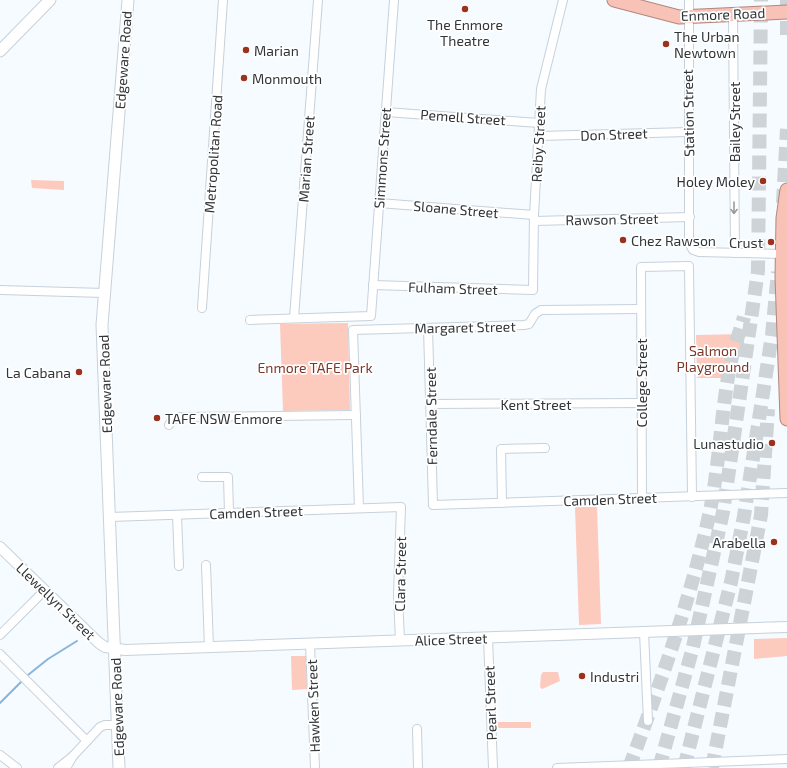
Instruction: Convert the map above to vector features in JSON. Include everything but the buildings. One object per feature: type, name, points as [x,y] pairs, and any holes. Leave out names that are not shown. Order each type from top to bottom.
[{"type":"highway","name":"Enmore Road","points":[[614,0],[679,17],[787,12]]},
{"type":"highway","points":[[787,190],[783,218],[782,254],[784,277],[787,419]]},
{"type":"main road","points":[[0,51],[50,0]]},
{"type":"main road","name":"Edgeware Road","points":[[119,768],[102,325],[128,0]]},
{"type":"street","name":"Metropolitan Road","points":[[202,308],[223,0]]},
{"type":"street","name":"Marian Street","points":[[294,318],[318,0]]},
{"type":"street","name":"Simmons Street","points":[[294,318],[371,316],[394,0]]},
{"type":"street","name":"Reiby Street","points":[[533,290],[534,218],[544,75],[563,0]]},
{"type":"street","name":"Station Street","points":[[689,0],[689,243],[692,250],[699,252],[735,253]]},
{"type":"street","name":"Bailey Street","points":[[733,15],[735,253]]},
{"type":"street","name":"Pemell Street","points":[[386,112],[540,123]]},
{"type":"street","name":"Don Street","points":[[539,136],[688,132]]},
{"type":"street","name":"Sloane Street","points":[[379,203],[534,218]]},
{"type":"street","name":"Rawson Street","points":[[534,218],[690,217]]},
{"type":"street","points":[[735,253],[782,254]]},
{"type":"street","name":"College Street","points":[[642,498],[641,267],[689,266],[692,497]]},
{"type":"street","name":"Fulham Street","points":[[373,285],[533,290]]},
{"type":"street","points":[[0,290],[104,293]]},
{"type":"street","name":"Margaret Street","points":[[356,415],[353,330],[524,325],[529,324],[535,314],[541,310],[641,309]]},
{"type":"street","points":[[250,320],[294,318]]},
{"type":"street","name":"Ferndale Street","points":[[428,328],[433,505]]},
{"type":"street","name":"Kent Street","points":[[430,404],[642,403]]},
{"type":"street","points":[[169,424],[172,420],[180,418],[356,415],[359,508]]},
{"type":"street","points":[[502,503],[501,449],[545,448]]},
{"type":"street","points":[[202,477],[228,477],[229,513]]},
{"type":"street","name":"Camden Street","points":[[433,505],[787,494]]},
{"type":"street","name":"Camden Street","points":[[110,517],[401,506]]},
{"type":"street","name":"Clara Street","points":[[400,641],[398,595],[401,506]]},
{"type":"street","points":[[177,515],[179,566]]},
{"type":"street","name":"Llewellyn Street","points":[[2,551],[99,643],[115,649]]},
{"type":"street","points":[[206,565],[209,648]]},
{"type":"street","points":[[0,635],[44,591]]},
{"type":"street","name":"Alice Street","points":[[115,649],[209,648],[787,627]]},
{"type":"street","points":[[644,632],[648,720]]},
{"type":"street","name":"Pearl Street","points":[[488,638],[493,768]]},
{"type":"street","name":"Hawken Street","points":[[310,644],[315,768]]},
{"type":"street","points":[[0,654],[87,741]]},
{"type":"street","points":[[58,768],[73,756],[102,726],[117,725]]},
{"type":"street","points":[[417,729],[418,768]]},
{"type":"street","points":[[0,755],[17,768]]},
{"type":"street","points":[[66,768],[73,756]]},
{"type":"street","points":[[557,768],[787,759]]},
{"type":"green space","points":[[31,180],[64,181],[64,190],[32,188]]},
{"type":"green space","name":"Enmore TAFE Park","points":[[348,323],[350,410],[283,411],[280,324]]},
{"type":"green space","name":"Salmon Playground","points":[[744,334],[744,354],[730,354],[731,378],[697,378],[696,335]]},
{"type":"green space","points":[[575,507],[597,507],[601,624],[579,625]]},
{"type":"green space","points":[[787,638],[787,656],[754,659],[754,639]]},
{"type":"green space","points":[[291,656],[306,656],[307,689],[292,690]]},
{"type":"green space","points":[[543,672],[558,672],[560,681],[542,689],[540,687],[541,675]]},
{"type":"green space","points":[[498,722],[531,722],[531,728],[498,728]]},
{"type":"waterway","points":[[28,675],[48,659],[77,641]]},
{"type":"waterway","points":[[0,703],[22,681]]},
{"type":"tunnel","points":[[659,768],[692,651],[723,512],[758,271],[761,0]]},
{"type":"tunnel","points":[[787,0],[787,40]]},
{"type":"tunnel","points":[[783,203],[787,129]]},
{"type":"tunnel","points":[[684,768],[731,582],[744,516],[772,335],[778,272]]},
{"type":"tunnel","points":[[629,768],[674,641],[694,576],[710,511],[731,361],[744,317]]},
{"type":"tunnel","points":[[712,768],[761,515],[768,409]]},
{"type":"place","name":"The Enmore Theatre","points":[[465,9]]},
{"type":"place","name":"The Urban Newtown","points":[[666,44]]},
{"type":"place","name":"Marian","points":[[246,50]]},
{"type":"place","name":"Monmouth","points":[[244,78]]},
{"type":"place","name":"Holey Moley","points":[[763,181]]},
{"type":"place","name":"Chez Rawson","points":[[623,240]]},
{"type":"place","name":"Crust","points":[[771,242]]},
{"type":"place","name":"La Cabana","points":[[79,372]]},
{"type":"place","name":"TAFE NSW Enmore","points":[[157,418]]},
{"type":"place","name":"Lunastudio","points":[[772,443]]},
{"type":"place","name":"Arabella","points":[[774,542]]},
{"type":"place","name":"Industri","points":[[582,676]]}]
